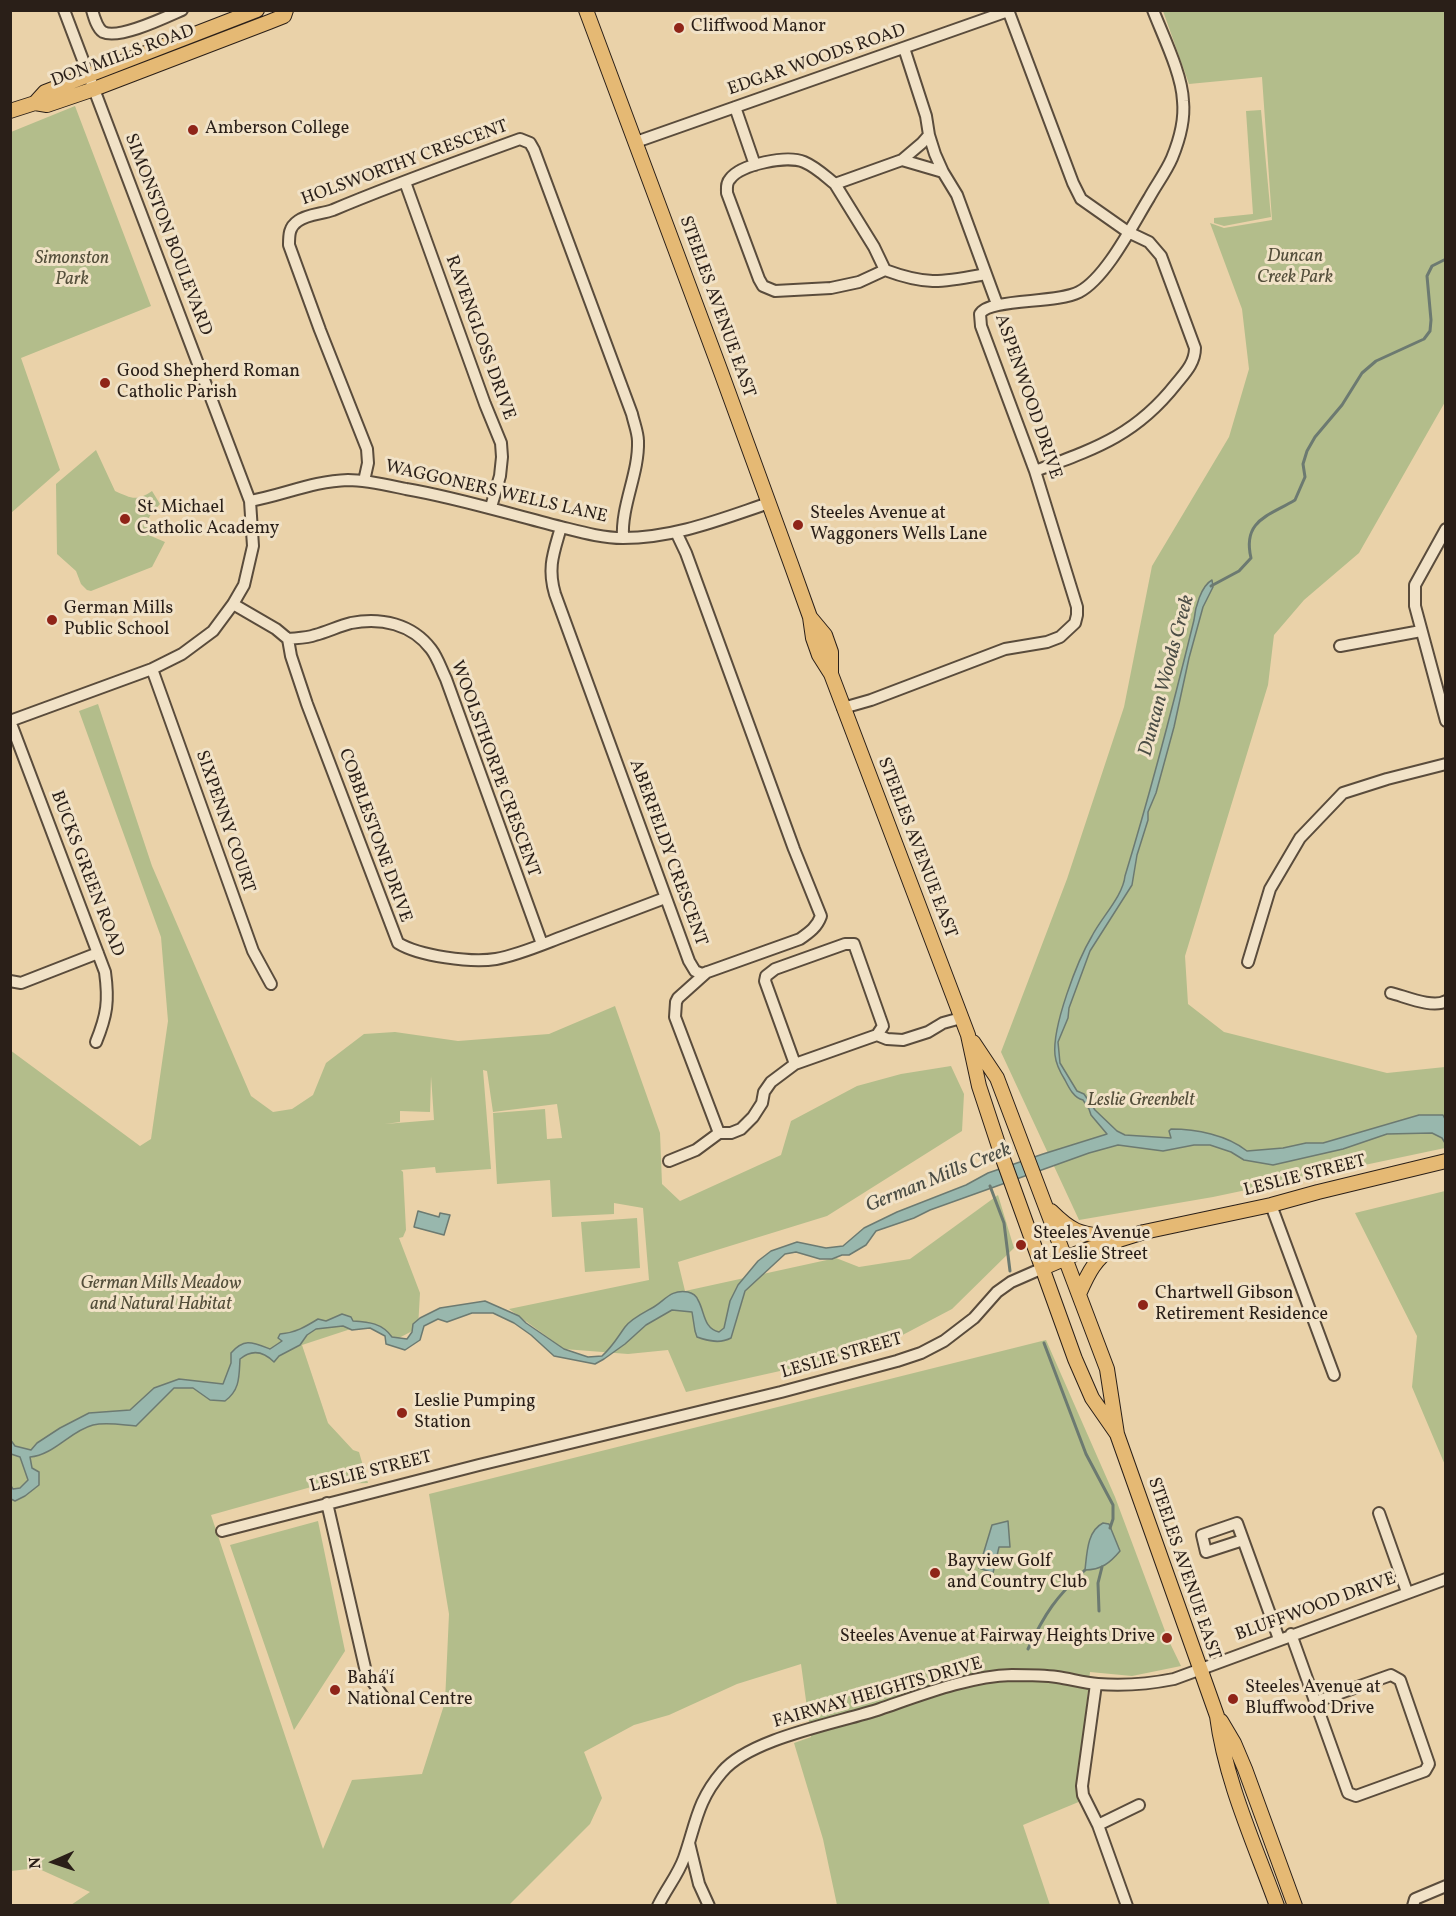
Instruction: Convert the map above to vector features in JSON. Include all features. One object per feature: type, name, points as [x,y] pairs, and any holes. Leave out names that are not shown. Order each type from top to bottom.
[{"type":"main road","name":"DON MILLS ROAD","points":[[10,111],[35,103],[47,105],[92,82],[257,10]]},
{"type":"main road","name":"DON MILLS ROAD","points":[[92,82],[269,22],[284,16],[286,10]]},
{"type":"main road","name":"STEELES AVENUE EAST","points":[[586,10],[810,617],[828,642],[831,674],[968,1035],[979,1086],[1003,1159],[1085,1383],[1092,1398],[1117,1434]]},
{"type":"main road","name":"STEELES AVENUE EAST","points":[[968,1035],[998,1078],[1107,1369],[1117,1434],[1217,1716],[1230,1775],[1277,1905]]},
{"type":"main road","name":"LESLIE STREET","points":[[1043,1268],[1080,1252],[1144,1232],[1270,1205],[1446,1161]]},
{"type":"main road","points":[[1047,1207],[1065,1226],[1076,1232],[1121,1239]]},
{"type":"main road","points":[[1079,1294],[1089,1269],[1098,1258],[1121,1239]]},
{"type":"main road","name":"STEELES AVENUE EAST","points":[[1217,1716],[1234,1743],[1245,1769],[1295,1905]]},
{"type":"street","name":"SIMONSTON BOULEVARD","points":[[10,721],[152,669],[182,654],[213,631],[233,604],[244,585],[253,546],[250,501],[64,10]]},
{"type":"street","points":[[92,10],[99,28],[104,32],[120,33],[147,25],[182,10]]},
{"type":"street","name":"ASPENWOOD DRIVE","points":[[843,708],[871,700],[1005,649],[1047,642],[1060,637],[1075,623],[1077,615],[1074,599],[1035,471],[980,322],[980,314],[982,310],[997,304],[1049,300],[1079,292],[1094,281],[1128,232],[1171,160],[1179,138],[1184,100],[1179,77],[1153,10]]},
{"type":"street","points":[[1008,11],[1081,199],[1128,232],[1149,242],[1161,256],[1195,348],[1195,357],[1191,365],[1163,401],[1128,431],[1106,444],[1035,471]]},
{"type":"street","name":"EDGAR WOODS ROAD","points":[[636,142],[1008,11]]},
{"type":"street","points":[[904,48],[926,116],[928,135],[943,172],[957,195],[997,304]]},
{"type":"street","points":[[735,107],[755,165]]},
{"type":"street","points":[[835,184],[902,160],[928,135]]},
{"type":"street","name":"HOLSWORTHY CRESCENT","points":[[364,481],[368,463],[367,449],[289,245],[289,232],[300,219],[323,214],[372,193],[520,139],[530,143],[534,150],[628,404],[639,440],[622,522],[623,538]]},
{"type":"street","points":[[885,270],[859,282],[831,288],[775,291],[763,286],[727,193],[729,179],[755,165],[780,159],[803,161],[820,171],[835,184],[874,247],[885,270],[924,282],[940,282],[986,274]]},
{"type":"street","points":[[902,160],[943,172]]},
{"type":"street","name":"RAVENGLOSS DRIVE","points":[[405,182],[501,443],[500,476],[491,507]]},
{"type":"street","name":"WAGGONERS WELLS LANE","points":[[250,501],[273,497],[317,482],[364,481],[491,507],[513,515],[586,533],[623,538],[676,532],[712,523],[769,503]]},
{"type":"street","name":"ABERFELDY CRESCENT","points":[[561,527],[550,578],[689,961],[695,971],[702,974],[707,972]]},
{"type":"street","points":[[1446,529],[1415,585],[1415,606],[1446,721]]},
{"type":"street","points":[[676,532],[686,553],[794,849],[821,916],[818,924],[800,939],[707,972],[676,1002],[675,1017],[719,1133]]},
{"type":"street","points":[[233,604],[276,629],[288,639]]},
{"type":"street","name":"WOOLSTHORPE CRESCENT","points":[[288,639],[312,637],[360,622],[392,622],[420,638],[432,650],[446,679],[542,944]]},
{"type":"street","points":[[1340,646],[1421,631]]},
{"type":"street","name":"COBBLESTONE DRIVE","points":[[288,639],[291,656],[307,704],[398,943],[407,949],[448,957],[496,959],[665,898]]},
{"type":"street","name":"SIXPENNY COURT","points":[[152,669],[253,951],[271,984]]},
{"type":"street","name":"BUCKS GREEN ROAD","points":[[10,721],[105,972],[107,989],[105,1018],[96,1042]]},
{"type":"street","points":[[1248,962],[1270,890],[1300,838],[1343,793],[1446,764]]},
{"type":"street","points":[[669,1161],[696,1150],[719,1133],[731,1133],[741,1129],[753,1117],[771,1082],[795,1064],[877,1035],[883,1026],[854,944],[845,944],[792,962],[775,969],[766,976],[765,981],[795,1064]]},
{"type":"street","points":[[10,981],[21,983],[98,953]]},
{"type":"street","points":[[1391,993],[1426,1003],[1442,1004],[1446,1001]]},
{"type":"street","points":[[877,1035],[887,1039],[903,1040],[961,1018]]},
{"type":"street","points":[[1270,1205],[1334,1375]]},
{"type":"street","name":"LESLIE STREET","points":[[222,1531],[897,1361],[921,1353],[944,1341],[974,1318],[997,1292],[1011,1282],[1043,1268]]},
{"type":"street","points":[[327,1503],[366,1672],[384,1698]]},
{"type":"street","points":[[1379,1513],[1407,1592]]},
{"type":"street","points":[[1243,1540],[1279,1639]]},
{"type":"street","name":"BLUFFWOOD DRIVE","points":[[1199,1668],[1446,1579]]},
{"type":"street","points":[[1291,1634],[1348,1793],[1356,1796],[1425,1771],[1429,1764],[1400,1680],[1391,1675],[1316,1702]]},
{"type":"street","name":"FAIRWAY HEIGHTS DRIVE","points":[[658,1905],[679,1869],[702,1800],[723,1770],[734,1760],[762,1746],[805,1730],[880,1709],[912,1697],[991,1677],[1011,1675],[1055,1677],[1096,1684],[1150,1684],[1174,1679],[1199,1668]]},
{"type":"street","points":[[1096,1684],[1082,1786],[1083,1795],[1098,1825],[1127,1905]]},
{"type":"street","points":[[1098,1825],[1139,1805]]},
{"type":"street","points":[[689,1840],[699,1884],[709,1905]]},
{"type":"street","points":[[1413,1905],[1414,1899],[1446,1886]]},
{"type":"green space","name":"Leslie Greenbelt","points":[[1163,11],[1445,11],[1445,402],[1359,553],[1304,600],[1274,635],[1268,685],[1185,956],[1188,1004],[1224,1032],[1387,1073],[1445,1067],[1445,1148],[1213,1197],[1079,1220],[1001,1052],[1067,879],[1124,707],[1152,566],[1229,437],[1249,369],[1242,309],[1210,223],[1224,228],[1272,220],[1262,77],[1189,84]]},
{"type":"green space","name":"Simonston Park","points":[[75,106],[151,306],[21,358],[60,470],[11,513],[11,132]]},
{"type":"green space","points":[[1261,110],[1271,217],[1224,226],[1214,223],[1214,218],[1253,214],[1246,111]]},
{"type":"green space","points":[[96,450],[115,491],[137,498],[152,491],[160,504],[149,518],[149,531],[151,536],[165,542],[152,567],[91,591],[81,584],[76,571],[57,554],[56,484]]},
{"type":"green space","name":"German Mills Meadow and Natural Habitat","points":[[98,704],[152,866],[251,1096],[273,1112],[292,1109],[313,1095],[326,1063],[364,1034],[395,1032],[458,1041],[549,1034],[615,1006],[660,1133],[662,1184],[680,1201],[781,1155],[791,1121],[857,1086],[901,1074],[951,1066],[964,1094],[962,1131],[827,1216],[678,1262],[685,1291],[836,1258],[859,1267],[910,1259],[998,1195],[1014,1248],[952,1309],[874,1350],[686,1392],[668,1350],[628,1354],[564,1349],[509,1309],[649,1280],[643,1208],[614,1203],[614,1214],[552,1217],[550,1180],[497,1184],[493,1113],[545,1109],[547,1139],[562,1138],[557,1104],[493,1112],[487,1071],[483,1070],[491,1169],[436,1173],[435,1167],[401,1170],[403,1172],[406,1230],[403,1237],[399,1238],[420,1293],[418,1328],[395,1340],[369,1323],[302,1345],[328,1423],[353,1450],[359,1452],[368,1483],[336,1484],[329,1482],[211,1515],[323,1849],[352,1780],[422,1774],[445,1702],[449,1614],[429,1494],[1046,1340],[1115,1497],[1168,1639],[1181,1666],[1132,1676],[1090,1672],[1078,1784],[1081,1801],[1023,1825],[1050,1905],[837,1905],[823,1839],[794,1743],[811,1737],[801,1664],[737,1684],[669,1715],[634,1725],[584,1752],[602,1798],[590,1824],[509,1905],[71,1905],[90,1892],[37,1868],[11,1871],[10,1050],[140,1146],[151,1139],[168,1021],[161,937],[79,711]],"holes":[[[431,1076],[434,1120],[385,1124],[400,1122],[400,1111],[430,1112]]]},
{"type":"green space","points":[[1446,1191],[1445,1465],[1412,1387],[1417,1336],[1355,1213]]},
{"type":"green space","points":[[637,1218],[640,1268],[585,1272],[581,1222]]},
{"type":"green space","points":[[318,1521],[345,1651],[294,1730],[230,1545]]},
{"type":"water","points":[[1212,580],[1213,587],[1203,607],[1174,727],[1156,793],[1148,812],[1132,885],[1090,951],[1058,1042],[1060,1063],[1077,1091],[1084,1094],[1095,1110],[1117,1131],[1125,1135],[1171,1138],[1169,1131],[1171,1129],[1191,1130],[1221,1137],[1247,1151],[1323,1143],[1419,1115],[1443,1115],[1445,1143],[1442,1138],[1432,1133],[1387,1134],[1343,1149],[1273,1165],[1244,1160],[1231,1152],[1210,1145],[1194,1145],[1163,1151],[1118,1145],[1089,1153],[876,1231],[866,1245],[849,1255],[820,1259],[796,1252],[785,1254],[745,1291],[731,1338],[727,1340],[714,1341],[697,1337],[692,1312],[672,1310],[646,1325],[625,1344],[595,1364],[554,1356],[514,1323],[493,1313],[472,1313],[447,1322],[438,1319],[424,1326],[420,1340],[405,1350],[386,1344],[385,1336],[370,1328],[352,1330],[343,1326],[316,1329],[307,1335],[300,1345],[279,1356],[274,1362],[266,1355],[257,1353],[240,1359],[236,1388],[225,1401],[210,1400],[193,1388],[174,1388],[136,1426],[93,1425],[77,1432],[47,1452],[30,1457],[32,1468],[39,1472],[39,1485],[15,1501],[11,1499],[11,1486],[13,1489],[20,1488],[28,1480],[20,1457],[11,1454],[10,1439],[15,1446],[31,1450],[37,1443],[60,1428],[89,1413],[130,1410],[154,1388],[179,1379],[223,1384],[231,1363],[231,1353],[244,1343],[253,1343],[270,1349],[282,1341],[278,1338],[280,1334],[300,1329],[318,1319],[326,1321],[342,1314],[351,1317],[353,1321],[379,1326],[392,1337],[407,1339],[412,1332],[413,1324],[440,1308],[485,1301],[519,1316],[564,1349],[588,1357],[602,1356],[630,1321],[677,1292],[689,1292],[695,1296],[707,1323],[719,1332],[724,1328],[730,1301],[738,1285],[758,1261],[771,1251],[797,1242],[826,1248],[843,1246],[864,1228],[897,1212],[966,1185],[988,1173],[1107,1134],[1091,1115],[1083,1100],[1072,1092],[1058,1068],[1055,1055],[1057,1028],[1079,961],[1123,884],[1161,748],[1197,604],[1205,587]]},
{"type":"water","points":[[418,1211],[439,1217],[440,1213],[450,1215],[444,1235],[414,1227]]},
{"type":"water","points":[[1008,1521],[1010,1547],[999,1547],[993,1573],[979,1568],[992,1525]]},
{"type":"water","points":[[1103,1523],[1109,1524],[1120,1551],[1105,1565],[1085,1570],[1091,1537]]},
{"type":"waterway","name":"Duncan Woods Creek","points":[[1211,586],[1239,571],[1251,558],[1249,545],[1254,527],[1267,515],[1295,500],[1305,477],[1303,464],[1307,451],[1315,437],[1342,405],[1362,373],[1376,361],[1424,339],[1430,331],[1427,276],[1432,266],[1446,259]]},
{"type":"waterway","points":[[990,1186],[1004,1223],[1010,1271]]},
{"type":"waterway","points":[[1044,1343],[1086,1454],[1113,1505],[1113,1519],[1110,1528]]},
{"type":"waterway","points":[[1099,1611],[1098,1583],[1102,1567]]},
{"type":"waterway","points":[[1028,1649],[1052,1606],[1085,1570]]},
{"type":"place","name":"Cliffwood Manor","points":[[679,28]]},
{"type":"place","name":"Amberson College","points":[[193,130]]},
{"type":"place","name":"Good Shepherd Roman Catholic Parish","points":[[105,383]]},
{"type":"place","name":"St. Michael Catholic Academy","points":[[125,519]]},
{"type":"place","name":"Steeles Avenue at Waggoners Wells Lane","points":[[798,525]]},
{"type":"place","name":"German Mills Public School","points":[[52,620]]},
{"type":"place","name":"Steeles Avenue at Leslie Street","points":[[1021,1245]]},
{"type":"place","name":"Chartwell Gibson Retirement Residence","points":[[1143,1305]]},
{"type":"place","name":"Leslie Pumping Station","points":[[402,1413]]},
{"type":"place","name":"Bayview Golf and Country Club","points":[[935,1573]]},
{"type":"place","name":"Steeles Avenue at Fairway Heights Drive","points":[[1167,1638]]},
{"type":"place","name":"Bahá'í National Centre","points":[[335,1690]]},
{"type":"place","name":"Steeles Avenue at Bluffwood Drive","points":[[1233,1699]]},
{"type":"park label","name":"Duncan Creek Park","points":[[1295,268]]},
{"type":"water label","name":"German Mills Creek","points":[[939,1179]]}]
